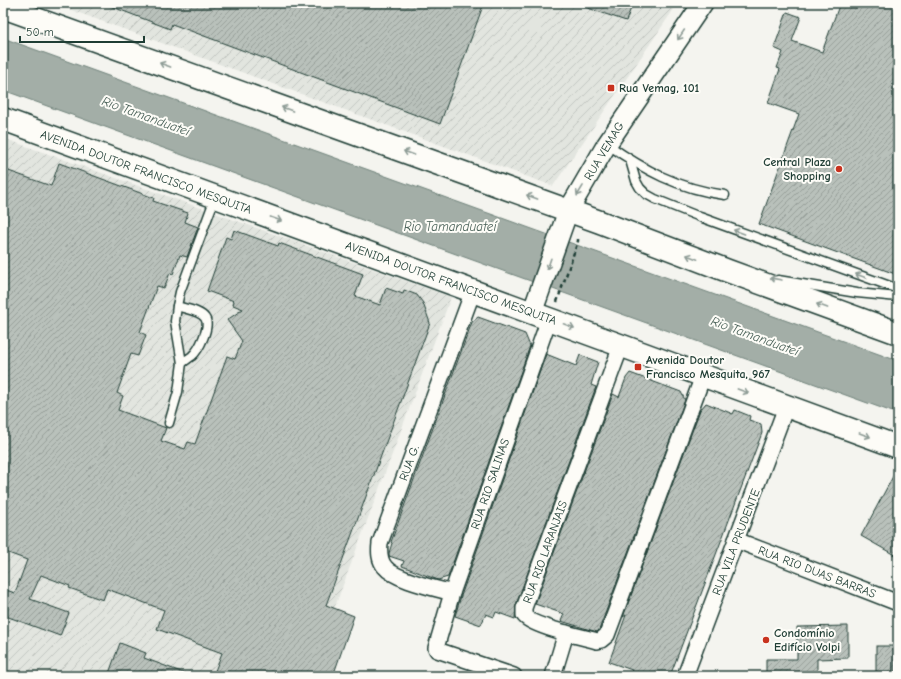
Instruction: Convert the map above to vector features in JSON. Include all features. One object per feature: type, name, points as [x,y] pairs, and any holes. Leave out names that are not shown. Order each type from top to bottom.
[{"type":"highway","points":[[3,7],[568,211],[898,333]]},
{"type":"highway","name":"AVENIDA DOUTOR FRANCISCO MESQUITA","points":[[3,119],[473,292],[540,309],[621,346],[898,447]]},
{"type":"street","name":"RUA VEMAG","points":[[540,309],[560,233],[568,211],[607,144],[703,3]]},
{"type":"street","name":"RUA G.","points":[[452,593],[399,578],[385,568],[381,561],[379,552],[380,543],[473,292]]},
{"type":"street","name":"RUA RIO SALINAS","points":[[514,676],[437,650],[436,648],[540,309]]},
{"type":"street","name":"RUA RIO LARANJAIS","points":[[621,346],[524,608],[525,618],[566,634],[597,641],[602,640],[607,635],[703,376]]},
{"type":"street","name":"RUA VILA PRUDENTE","points":[[685,676],[786,407]]},
{"type":"street","name":"RUA RIO DUAS BARRAS","points":[[736,540],[898,603]]},
{"type":"street","points":[[553,676],[566,634]]},
{"type":"lane","points":[[607,144],[630,160],[665,179],[688,188],[725,195]]},
{"type":"lane","points":[[630,160],[636,181],[640,188],[646,194],[655,199],[700,217],[898,289]]},
{"type":"lane","points":[[169,423],[178,392],[182,363],[175,321],[176,306],[215,197]]},
{"type":"lane","points":[[728,271],[857,293],[898,297]]},
{"type":"lane","points":[[176,306],[200,314],[205,317],[207,321],[202,342],[198,349],[192,356],[182,363]]},
{"type":"path","points":[[559,297],[578,241]]},
{"type":"shaded area","points":[[52,3],[678,3],[553,186]]},
{"type":"shaded area","points":[[3,138],[451,297],[309,676],[3,676]]},
{"type":"water","name":"Rio Tamanduateí","points":[[3,38],[898,361],[898,414],[3,90]]},
{"type":"building","points":[[105,3],[484,3],[440,124],[172,24],[170,29]]},
{"type":"building","points":[[579,3],[633,3],[626,21],[579,5]]},
{"type":"building","name":"Central Plaza Shopping","points":[[840,3],[898,3],[898,275],[759,224],[799,114],[768,103],[780,69],[777,68],[783,52],[774,48],[787,12],[801,17],[792,41],[822,52]]},
{"type":"building","points":[[59,163],[154,198],[153,201],[188,213],[185,222],[198,227],[187,257],[180,255],[173,274],[170,273],[164,288],[157,286],[140,332],[146,335],[138,356],[131,354],[117,393],[123,396],[118,410],[166,428],[161,441],[185,449],[188,442],[195,444],[227,356],[235,359],[242,341],[227,320],[243,309],[233,305],[234,301],[207,291],[226,237],[231,239],[234,230],[278,246],[279,243],[363,274],[355,296],[380,305],[386,288],[403,294],[404,290],[417,295],[423,303],[430,323],[326,605],[354,616],[333,676],[213,676],[222,653],[157,629],[164,610],[107,589],[103,600],[69,588],[70,586],[41,575],[30,599],[69,613],[60,636],[3,615],[3,589],[15,593],[27,560],[3,551],[3,169],[51,186]]},
{"type":"building","points":[[478,317],[525,334],[530,346],[448,577],[438,580],[402,566],[404,561],[389,556],[389,553],[391,542],[472,322]]},
{"type":"building","points":[[546,354],[576,366],[580,355],[598,362],[591,385],[596,387],[516,605],[515,619],[496,612],[494,617],[486,614],[481,625],[455,616]]},
{"type":"building","points":[[630,373],[681,392],[685,400],[597,632],[561,621],[564,614],[535,604],[613,394],[619,397],[626,378]]},
{"type":"building","points":[[706,403],[733,414],[735,410],[750,416],[749,420],[761,424],[762,433],[670,676],[643,676],[630,673],[632,670],[609,662],[626,615],[623,617],[700,410]]},
{"type":"building","points":[[898,467],[898,557],[861,536]]},
{"type":"building","points":[[848,626],[848,658],[817,659],[817,676],[766,676],[766,659],[797,659],[797,627]]},
{"type":"building","points":[[120,643],[146,653],[144,658],[189,675],[108,676]]},
{"type":"building","points":[[876,646],[895,646],[895,676],[876,676]]},
{"type":"place","name":"Rua Vemag, 101","points":[[611,88]]},
{"type":"place","name":"Central Plaza Shopping","points":[[839,169]]},
{"type":"place","name":"Avenida Doutor Francisco Mesquita, 967","points":[[638,367]]},
{"type":"place","name":"Condomínio Edifício Volpi","points":[[766,640]]}]
